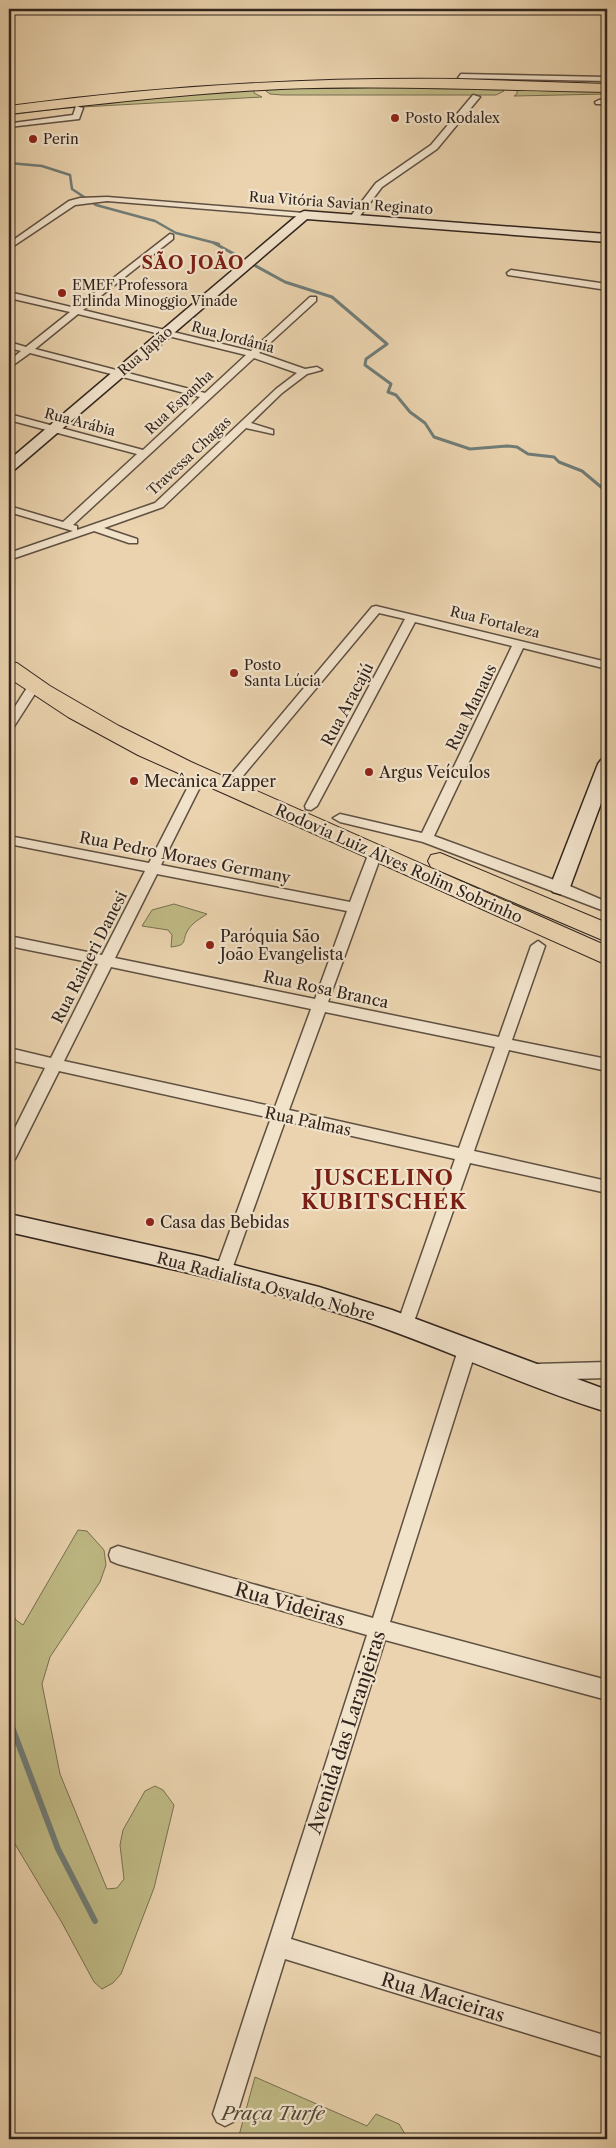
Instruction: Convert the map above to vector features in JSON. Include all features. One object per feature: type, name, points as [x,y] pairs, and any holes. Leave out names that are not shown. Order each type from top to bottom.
[{"type":"highway","points":[[9,116],[79,108],[372,83],[500,86],[565,82],[606,83]]},
{"type":"highway","points":[[9,110],[147,94],[269,92],[476,97],[500,86],[603,99]]},
{"type":"highway","name":"Rodovia Luiz Alves Rolim Sobrinho","points":[[9,649],[43,675],[93,705],[238,774],[607,933]]},
{"type":"highway","name":"Rodovia Luiz Alves Rolim Sobrinho","points":[[9,668],[34,686],[120,736],[200,775],[607,956]]},
{"type":"street","points":[[460,76],[500,86]]},
{"type":"street","points":[[353,219],[379,185],[434,147],[476,97]]},
{"type":"street","points":[[603,99],[607,102]]},
{"type":"street","points":[[9,123],[11,125],[76,116],[79,108]]},
{"type":"street","name":"Rua Vitória Savian Reginato","points":[[9,247],[76,202],[94,199],[607,238]]},
{"type":"street","name":"Rua Japão","points":[[9,467],[304,215]]},
{"type":"street","points":[[9,365],[170,237]]},
{"type":"street","points":[[511,272],[607,287]]},
{"type":"street","name":"Rua Jordânia","points":[[9,294],[252,354],[304,372]]},
{"type":"street","name":"Rua Espanha","points":[[65,526],[313,299]]},
{"type":"street","points":[[9,345],[207,396]]},
{"type":"street","name":"Travessa Chagas","points":[[9,557],[159,505],[280,390],[304,372],[317,370]]},
{"type":"street","name":"Rua Arábia","points":[[9,417],[144,453]]},
{"type":"street","points":[[244,424],[269,432]]},
{"type":"street","points":[[9,509],[65,526],[133,541]]},
{"type":"street","name":"Rua Fortaleza","points":[[238,774],[376,609],[607,665]]},
{"type":"street","name":"Rua Aracajú","points":[[311,806],[412,617]]},
{"type":"street","name":"Rua Manaus","points":[[426,838],[519,644]]},
{"type":"street","points":[[9,726],[34,686]]},
{"type":"street","points":[[560,887],[607,764]]},
{"type":"street","name":"Rua Raineri Danesi","points":[[9,1155],[200,775]]},
{"type":"street","points":[[340,818],[426,838],[560,887],[607,907]]},
{"type":"street","name":"Rua Pedro Moraes Germany","points":[[9,840],[355,908]]},
{"type":"street","points":[[223,1272],[282,1115],[375,853]]},
{"type":"street","name":"Rua Rosa Branca","points":[[9,941],[607,1065]]},
{"type":"street","points":[[404,1324],[538,946]]},
{"type":"street","name":"Rua Palmas","points":[[9,1054],[607,1187]]},
{"type":"street","name":"Rua Radialista Osvaldo Nobre","points":[[9,1223],[223,1272],[319,1297],[404,1324],[525,1373],[607,1370]]},
{"type":"street","name":"Avenida das Laranjeiras","points":[[225,2114],[467,1350]]},
{"type":"street","points":[[525,1373],[607,1401]]},
{"type":"street","name":"Rua Videiras","points":[[118,1555],[379,1629],[607,1690]]},
{"type":"street","name":"Rua Macieiras","points":[[278,1946],[607,2047]]},
{"type":"green space","points":[[350,86],[503,89],[504,91],[496,95],[282,95],[270,94],[266,91],[272,88]]},
{"type":"green space","points":[[607,89],[607,94],[514,96],[517,94],[517,90]]},
{"type":"green space","points":[[254,90],[254,93],[262,97],[64,108],[9,115],[9,112],[97,101]]},
{"type":"green space","points":[[174,904],[207,914],[190,927],[182,944],[171,947],[172,935],[168,930],[142,926],[152,910]]},
{"type":"green space","points":[[78,1530],[87,1531],[104,1550],[106,1565],[100,1582],[50,1657],[42,1684],[60,1774],[107,1889],[117,1888],[124,1879],[120,1845],[123,1830],[145,1791],[155,1786],[163,1790],[174,1805],[154,1888],[121,1974],[113,1983],[102,1989],[94,1982],[61,1921],[9,1834],[9,1608],[16,1620],[23,1625]]},
{"type":"green space","name":"Praça Turfe","points":[[255,2077],[367,2126],[376,2114],[399,2124],[408,2139],[238,2139]]},
{"type":"waterway","points":[[9,163],[42,166],[70,175],[72,189],[96,205],[155,221],[176,233],[219,244]]},
{"type":"waterway","points":[[214,243],[285,282],[332,297],[387,344],[366,359],[365,365],[391,384],[388,392],[396,395],[410,412],[425,423],[434,437],[470,449],[507,446],[517,447],[528,454],[554,457],[559,462],[582,471],[607,492]]},
{"type":"waterway","points":[[9,1719],[58,1849],[95,1921]]},
{"type":"place","name":"Posto Rodalex","points":[[395,118]]},
{"type":"place","name":"Perin","points":[[33,139]]},
{"type":"place","name":"EMEF Professora Erlinda Minoggio Vinade","points":[[62,293]]},
{"type":"place","name":"Posto Santa Lúcia","points":[[234,673]]},
{"type":"place","name":"Argus Veículos","points":[[369,772]]},
{"type":"place","name":"Mecânica Zapper","points":[[134,781]]},
{"type":"place","name":"Paróquia São João Evangelista","points":[[210,945]]},
{"type":"place","name":"Casa das Bebidas","points":[[150,1222]]},
{"type":"district","name":"SÃO JOÃO","points":[[193,263]]},
{"type":"district","name":"JUSCELINO KUBITSCHEK","points":[[384,1190]]}]
